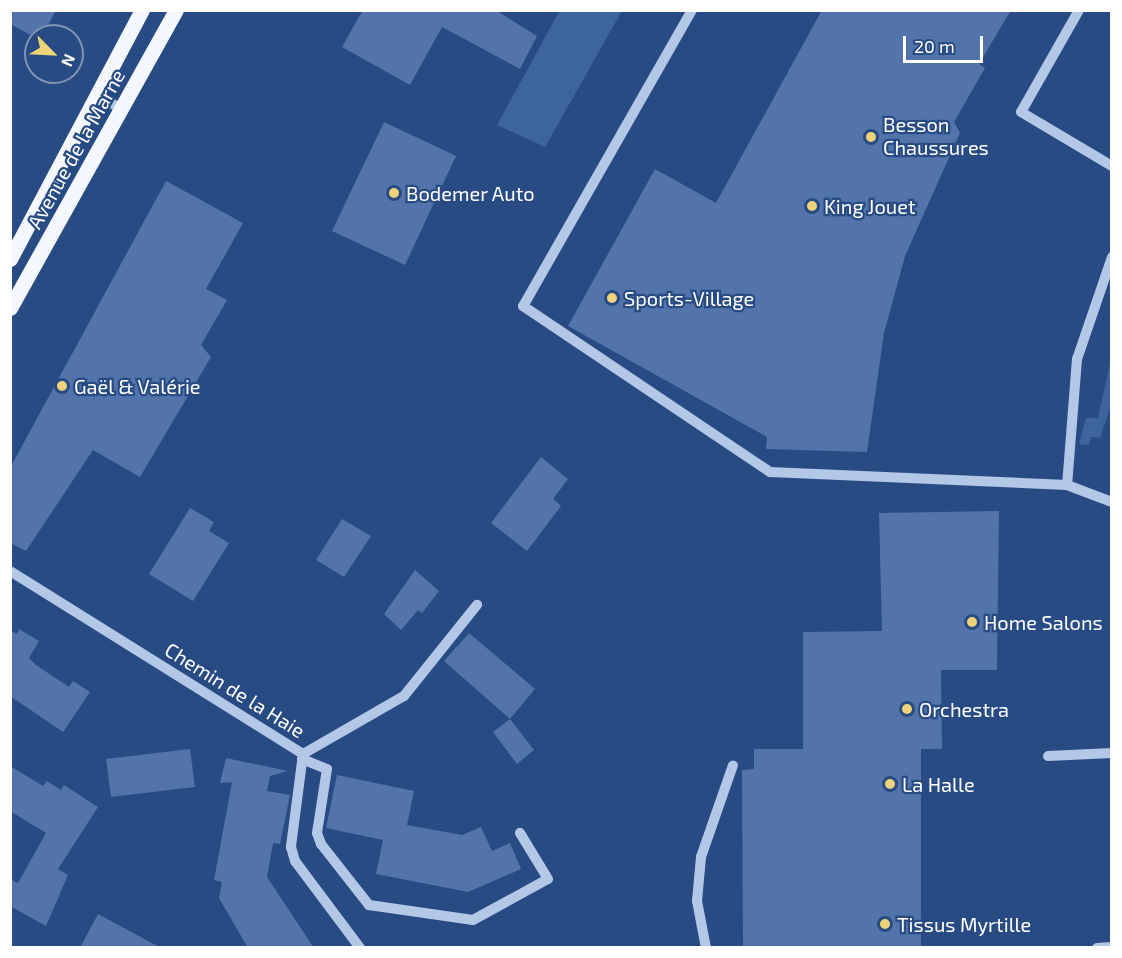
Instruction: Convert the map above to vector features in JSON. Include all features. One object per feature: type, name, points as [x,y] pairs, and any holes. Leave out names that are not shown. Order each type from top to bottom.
[{"type":"main road","name":"Avenue de la Marne","points":[[10,259],[101,92],[142,10]]},
{"type":"main road","name":"Avenue de la Marne","points":[[10,308],[123,109],[176,10]]},
{"type":"street","points":[[692,10],[524,306],[770,472],[1067,485],[1112,502]]},
{"type":"street","points":[[1078,10],[1021,112],[1112,166]]},
{"type":"street","points":[[101,92],[106,101],[123,109]]},
{"type":"street","points":[[1067,485],[1077,359],[1112,257]]},
{"type":"street","name":"Chemin de la Haie","points":[[10,571],[302,757],[404,696],[477,605]]},
{"type":"street","points":[[1048,756],[1112,753]]},
{"type":"street","points":[[360,948],[293,854],[302,757],[327,769],[317,833],[321,844],[369,906],[473,920],[549,879],[520,833]]},
{"type":"street","points":[[706,948],[698,901],[701,857],[733,765]]},
{"type":"street","points":[[1097,948],[1112,947]]},
{"type":"shaded area","points":[[560,10],[622,11],[545,147],[497,125]]},
{"type":"shaded area","points":[[1111,359],[1111,405],[1100,438],[1091,437],[1089,445],[1079,444],[1086,418],[1098,418]]},
{"type":"building","points":[[10,10],[56,10],[48,24],[24,24],[24,32],[10,24]]},
{"type":"building","points":[[363,10],[495,10],[537,36],[520,69],[442,27],[410,85],[342,47]]},
{"type":"building","points":[[822,10],[1011,10],[979,64],[985,68],[954,122],[960,133],[905,256],[884,333],[867,452],[766,449],[767,437],[568,326],[655,169],[716,203]]},
{"type":"building","name":"Bodemer Auto","points":[[384,122],[456,156],[405,265],[332,231]]},
{"type":"building","points":[[166,181],[243,223],[206,289],[227,300],[201,345],[211,357],[140,477],[93,450],[26,551],[10,543],[10,468]]},
{"type":"building","points":[[541,457],[568,479],[553,499],[561,506],[527,551],[491,523]]},
{"type":"building","points":[[190,508],[214,522],[209,531],[229,543],[193,601],[149,574]]},
{"type":"building","points":[[999,511],[997,670],[941,670],[942,749],[921,749],[921,948],[743,946],[742,770],[754,769],[754,749],[803,749],[803,632],[882,631],[879,513]]},
{"type":"building","points":[[342,519],[371,536],[344,577],[316,560]]},
{"type":"building","points":[[415,570],[439,591],[422,613],[418,610],[401,630],[384,614]]},
{"type":"building","points":[[19,629],[39,641],[29,658],[36,665],[69,687],[73,681],[90,692],[63,732],[10,696],[10,630],[17,634]]},
{"type":"building","points":[[469,633],[535,689],[510,719],[444,661]]},
{"type":"building","points":[[510,719],[534,750],[517,764],[493,732]]},
{"type":"building","points":[[190,749],[195,787],[111,797],[106,759]]},
{"type":"building","points":[[226,758],[288,771],[270,776],[267,791],[290,795],[280,844],[273,843],[267,877],[314,948],[248,948],[219,898],[222,882],[214,880],[232,782],[220,783]]},
{"type":"building","points":[[10,766],[43,786],[47,781],[61,790],[64,785],[98,807],[58,869],[68,875],[46,926],[10,906],[10,879],[18,883],[46,833],[10,811]]},
{"type":"building","points":[[337,775],[414,791],[407,825],[462,835],[481,827],[492,851],[510,843],[521,869],[468,892],[376,874],[383,840],[326,828]]},
{"type":"building","points":[[98,914],[161,948],[80,948]]},
{"type":"place","name":"Besson Chaussures","points":[[871,137]]},
{"type":"place","name":"Bodemer Auto","points":[[394,193]]},
{"type":"place","name":"King Jouet","points":[[812,206]]},
{"type":"place","name":"Sports-Village","points":[[612,298]]},
{"type":"place","name":"Gaël & Valérie","points":[[62,386]]},
{"type":"place","name":"Home Salons","points":[[972,622]]},
{"type":"place","name":"Orchestra","points":[[907,709]]},
{"type":"place","name":"La Halle","points":[[890,784]]},
{"type":"place","name":"Tissus Myrtille","points":[[885,924]]}]
